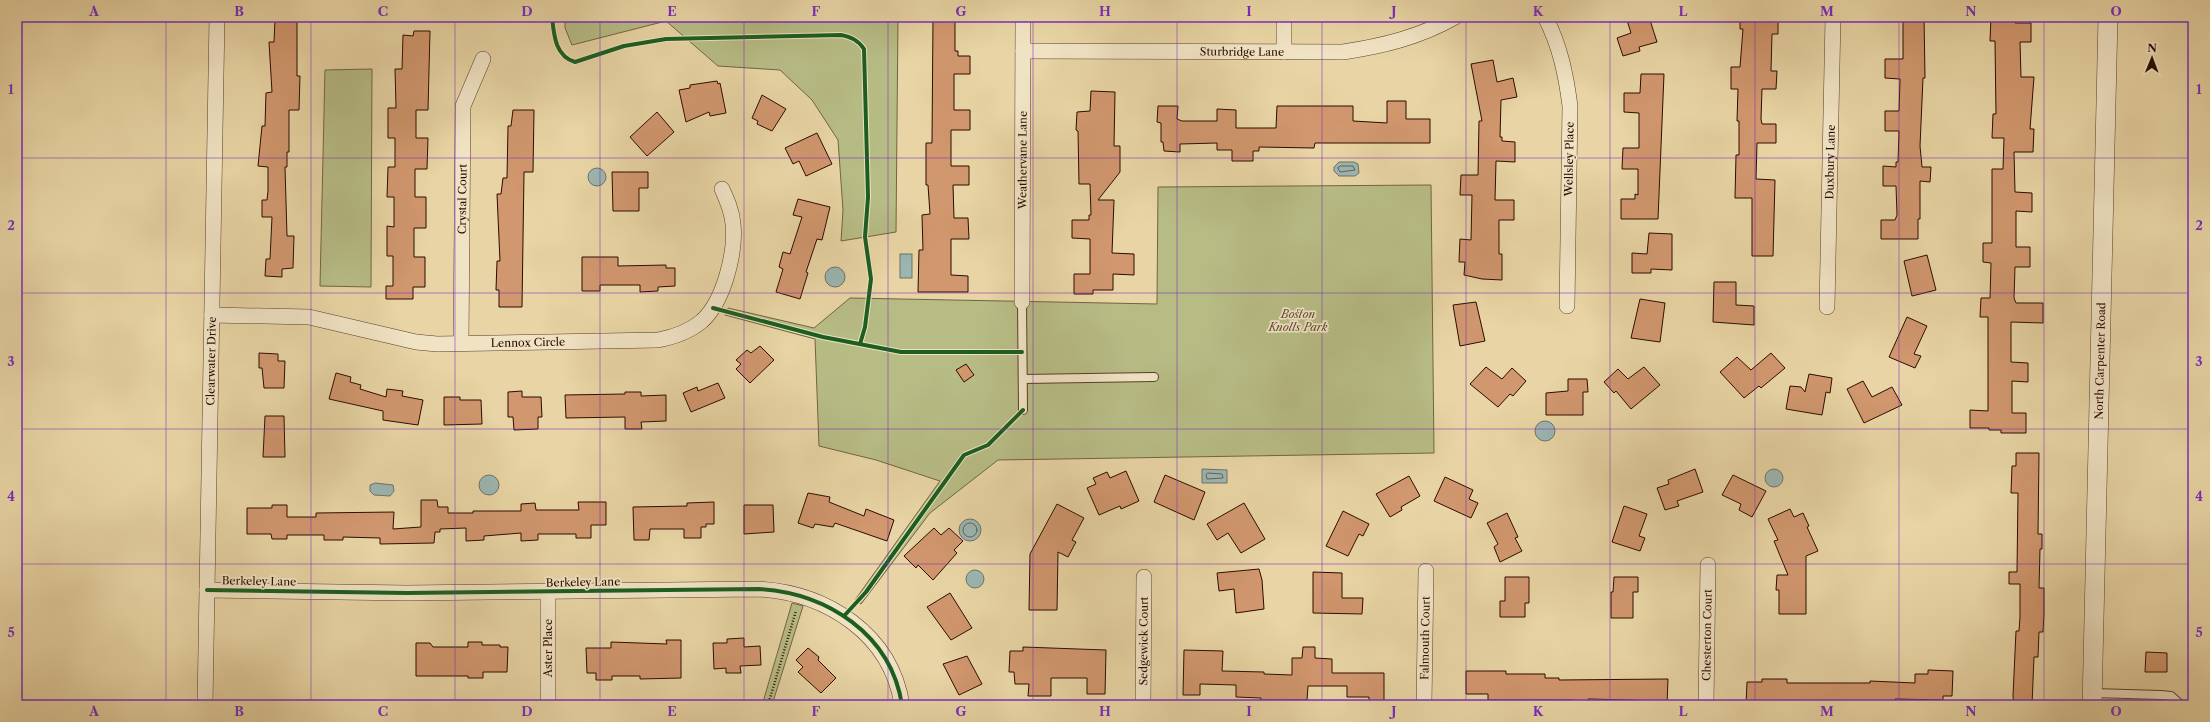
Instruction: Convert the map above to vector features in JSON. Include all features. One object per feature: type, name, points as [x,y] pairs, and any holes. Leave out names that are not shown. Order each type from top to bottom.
[{"type":"street","name":"Clearwater Drive","points":[[205,705],[217,17]]},
{"type":"street","name":"Weathervane Lane","points":[[1022,302],[1023,17]]},
{"type":"street","points":[[1284,17],[1284,52]]},
{"type":"street","name":"Sturbridge Lane","points":[[1023,51],[1343,52],[1376,47],[1408,39],[1455,17]]},
{"type":"street","name":"Wellsley Place","points":[[1545,17],[1560,51],[1567,78],[1570,106],[1567,306]]},
{"type":"street","name":"Duxbury Lane","points":[[1827,307],[1833,17]]},
{"type":"street","name":"North Carpenter Road","points":[[2092,699],[2108,17]]},
{"type":"street","name":"Crystal Court","points":[[461,343],[463,106],[483,59]]},
{"type":"street","name":"Lennox Circle","points":[[212,315],[309,317],[416,342],[461,343],[658,340],[675,337],[689,330],[702,320],[713,308],[725,281],[732,250],[733,225],[729,205],[722,189]]},
{"type":"street","name":"Chesterton Court","points":[[1706,705],[1708,565]]},
{"type":"street","name":"Falmouth Court","points":[[1424,705],[1426,571]]},
{"type":"street","name":"Sedgewick Court","points":[[1143,705],[1144,577]]},
{"type":"street","name":"Berkeley Lane","points":[[207,590],[407,593],[759,589],[800,595],[834,609],[852,622],[869,638],[882,655],[894,678],[902,705]]},
{"type":"street","name":"Aster Place","points":[[548,592],[548,705]]},
{"type":"lane","points":[[1022,302],[1023,410]]},
{"type":"lane","points":[[1023,379],[1154,377]]},
{"type":"lane","points":[[2092,699],[2161,695],[2171,696],[2181,705]]},
{"type":"path","points":[[768,705],[800,595]]},
{"type":"green space","points":[[565,17],[898,17],[896,232],[841,241],[843,210],[838,140],[812,100],[780,70],[718,66],[666,21],[572,45],[565,28]]},
{"type":"green space","points":[[372,69],[371,287],[320,286],[325,70]]},
{"type":"green space","name":"Boston Knolls Park","points":[[1431,185],[1434,453],[998,460],[930,513],[861,604],[855,600],[940,481],[876,460],[819,446],[815,339],[725,315],[728,308],[814,328],[850,298],[1157,304],[1158,187]]},
{"type":"green space","points":[[792,603],[803,606],[772,705],[662,705],[662,702],[763,702]]},
{"type":"water","points":[[1339,162],[1354,162],[1358,164],[1359,173],[1355,176],[1339,176],[1334,171],[1334,167]]},
{"type":"water","points":[[593,168],[601,168],[606,173],[604,184],[601,186],[593,186],[588,181],[588,173]]},
{"type":"water","points":[[900,254],[912,254],[912,278],[900,278]]},
{"type":"water","points":[[835,267],[842,270],[845,277],[842,284],[835,287],[828,284],[825,277],[828,270]]},
{"type":"water","points":[[1541,421],[1549,421],[1555,427],[1555,435],[1549,441],[1541,441],[1535,435],[1535,427]]},
{"type":"water","points":[[1202,469],[1227,470],[1227,483],[1202,483]]},
{"type":"water","points":[[1774,469],[1780,472],[1783,478],[1780,484],[1774,487],[1768,484],[1765,478],[1768,472]]},
{"type":"water","points":[[489,475],[496,478],[499,485],[496,492],[489,495],[482,492],[479,485],[482,478]]},
{"type":"water","points":[[375,483],[393,485],[394,491],[390,496],[374,495],[370,491],[370,485]]},
{"type":"water","points":[[970,519],[978,522],[981,530],[978,538],[970,541],[962,538],[959,530],[962,522]]},
{"type":"water","points":[[975,570],[979,571],[983,575],[983,583],[979,587],[975,588],[971,587],[967,583],[966,579],[967,575],[971,571]]},
{"type":"building","points":[[933,17],[955,17],[955,51],[958,51],[958,56],[970,56],[970,74],[954,74],[954,110],[970,110],[970,130],[951,130],[951,166],[969,166],[969,185],[953,185],[954,218],[968,218],[969,239],[951,239],[951,275],[968,276],[968,292],[918,292],[919,250],[923,250],[922,215],[930,214],[928,185],[926,185],[926,143],[932,143]]},
{"type":"building","points":[[1626,17],[1649,17],[1657,42],[1639,47],[1640,51],[1623,56],[1617,38],[1631,33]]},
{"type":"building","points":[[1740,17],[1778,17],[1778,34],[1772,34],[1771,71],[1777,71],[1776,89],[1762,89],[1761,119],[1762,124],[1776,124],[1776,143],[1757,143],[1756,179],[1775,180],[1773,256],[1752,256],[1752,198],[1735,198],[1736,155],[1739,155],[1739,121],[1737,121],[1738,89],[1731,89],[1731,67],[1740,67],[1743,29],[1740,29]]},
{"type":"building","points":[[1903,17],[1924,17],[1925,78],[1923,78],[1920,146],[1922,167],[1931,167],[1930,182],[1920,181],[1920,219],[1918,219],[1918,239],[1881,239],[1881,220],[1895,220],[1897,215],[1896,186],[1883,186],[1883,166],[1896,167],[1896,162],[1898,162],[1899,131],[1885,131],[1885,111],[1899,111],[1900,79],[1885,78],[1885,59],[1903,59]]},
{"type":"building","points":[[1991,17],[2015,17],[2015,23],[2031,23],[2031,42],[2020,42],[2021,77],[2034,77],[2030,129],[2034,129],[2033,152],[2014,152],[2015,192],[2032,193],[2032,212],[2016,211],[2016,247],[2030,247],[2030,267],[2015,267],[2014,298],[2016,303],[2043,303],[2043,323],[2011,322],[2011,362],[2028,363],[2028,382],[2012,381],[2012,413],[2026,413],[2026,433],[2001,433],[2001,430],[1989,430],[1989,428],[1970,428],[1970,410],[1988,411],[1988,317],[1980,317],[1981,298],[1990,298],[1991,263],[1983,262],[1983,243],[1992,243],[1992,169],[2003,169],[2004,138],[1992,138],[1993,114],[1996,114],[1995,41],[1990,41]]},
{"type":"building","points":[[275,19],[297,20],[297,76],[300,76],[299,110],[289,110],[289,152],[287,152],[287,167],[285,167],[287,236],[294,236],[293,268],[282,269],[282,277],[265,276],[266,259],[270,259],[272,217],[262,217],[262,200],[267,200],[268,167],[258,166],[262,126],[265,126],[266,93],[272,92],[269,42],[274,42]]},
{"type":"building","points":[[414,31],[430,31],[428,110],[416,110],[416,138],[428,138],[427,169],[415,169],[415,197],[426,197],[426,228],[414,228],[414,257],[425,257],[425,287],[413,287],[413,299],[386,299],[386,286],[393,286],[393,256],[387,256],[387,226],[394,227],[394,197],[387,197],[388,167],[395,167],[395,138],[388,138],[388,108],[396,108],[395,69],[402,69],[403,35],[413,36]]},
{"type":"building","points":[[1493,60],[1497,82],[1513,78],[1517,97],[1501,100],[1500,137],[1502,137],[1502,141],[1515,142],[1515,162],[1496,161],[1495,200],[1514,200],[1514,220],[1499,220],[1499,254],[1502,254],[1502,280],[1482,279],[1464,275],[1465,262],[1459,262],[1460,239],[1471,240],[1472,195],[1460,195],[1461,175],[1478,175],[1479,121],[1482,121],[1471,64]]},
{"type":"building","points":[[1641,74],[1664,74],[1658,219],[1621,219],[1621,199],[1635,199],[1635,194],[1638,195],[1638,169],[1622,169],[1623,148],[1639,148],[1639,113],[1624,112],[1624,93],[1640,93]]},
{"type":"building","points":[[717,81],[718,84],[720,83],[726,113],[710,116],[709,112],[686,122],[679,90],[690,88],[690,85]]},
{"type":"building","points":[[1091,91],[1115,92],[1114,146],[1120,146],[1120,172],[1098,200],[1114,200],[1112,253],[1134,254],[1134,275],[1113,274],[1113,290],[1093,290],[1093,294],[1074,294],[1074,274],[1090,274],[1090,239],[1072,238],[1072,220],[1089,220],[1089,215],[1091,215],[1090,184],[1079,184],[1078,131],[1076,130],[1077,112],[1090,111]]},
{"type":"building","points":[[762,95],[786,109],[772,131],[757,124],[758,121],[752,118]]},
{"type":"building","points":[[1387,101],[1406,101],[1406,119],[1430,119],[1430,143],[1315,143],[1314,148],[1259,147],[1259,151],[1253,151],[1253,161],[1232,161],[1232,150],[1217,150],[1217,143],[1180,144],[1180,152],[1164,151],[1163,142],[1161,142],[1161,123],[1157,122],[1158,106],[1178,106],[1177,119],[1182,121],[1217,121],[1217,109],[1236,110],[1236,128],[1276,128],[1277,106],[1353,106],[1353,121],[1387,123]]},
{"type":"building","points":[[513,110],[534,110],[533,172],[524,172],[522,307],[499,307],[499,290],[496,290],[497,261],[500,261],[497,194],[501,194],[503,178],[507,178],[508,126],[511,126]]},
{"type":"building","points":[[657,112],[674,132],[647,156],[630,137]]},
{"type":"building","points":[[817,133],[832,164],[806,176],[799,161],[793,164],[785,148]]},
{"type":"building","points":[[612,172],[648,172],[648,188],[639,188],[639,211],[613,211]]},
{"type":"building","points":[[798,199],[830,207],[822,240],[817,239],[806,272],[808,273],[800,299],[776,292],[783,269],[779,267],[783,252],[790,254],[802,217],[793,215]]},
{"type":"building","points":[[1649,233],[1672,234],[1672,270],[1651,269],[1651,273],[1632,273],[1632,253],[1647,254]]},
{"type":"building","points":[[1927,255],[1936,290],[1912,296],[1904,261]]},
{"type":"building","points":[[582,257],[618,257],[618,266],[666,265],[666,268],[675,268],[675,286],[658,287],[658,291],[640,292],[640,285],[600,285],[600,291],[582,291]]},
{"type":"building","points":[[1714,282],[1736,282],[1736,305],[1754,306],[1754,325],[1713,322]]},
{"type":"building","points":[[1640,299],[1665,303],[1660,342],[1631,338]]},
{"type":"building","points":[[1476,302],[1485,341],[1460,346],[1453,305]]},
{"type":"building","points":[[1907,317],[1927,326],[1914,354],[1921,356],[1915,368],[1889,357]]},
{"type":"building","points":[[760,346],[774,360],[750,383],[736,369],[741,364],[736,360],[747,350],[751,353]]},
{"type":"building","points":[[259,353],[278,354],[278,361],[285,361],[284,388],[264,388],[262,368],[259,368]]},
{"type":"building","points":[[1771,353],[1785,368],[1761,388],[1759,386],[1744,398],[1720,372],[1737,357],[1751,370]]},
{"type":"building","points":[[966,364],[974,375],[964,382],[956,370]]},
{"type":"building","points":[[1486,367],[1502,379],[1512,368],[1526,381],[1513,396],[1510,394],[1498,407],[1470,384]]},
{"type":"building","points":[[1644,367],[1660,385],[1631,409],[1616,391],[1614,393],[1604,382],[1618,369],[1628,379]]},
{"type":"building","points":[[336,373],[351,377],[350,382],[361,385],[360,389],[386,397],[387,389],[403,391],[402,396],[423,400],[418,425],[383,420],[383,411],[329,399]]},
{"type":"building","points":[[1809,374],[1832,378],[1830,393],[1826,392],[1822,415],[1786,409],[1790,386],[1801,387],[1805,392]]},
{"type":"building","points":[[1568,379],[1587,379],[1588,392],[1583,392],[1583,415],[1546,415],[1546,393],[1568,391]]},
{"type":"building","points":[[1863,381],[1872,397],[1892,387],[1902,405],[1864,423],[1847,389]]},
{"type":"building","points":[[718,383],[725,398],[691,412],[683,393],[697,387],[698,391]]},
{"type":"building","points":[[522,391],[522,397],[541,397],[542,417],[538,417],[538,429],[514,430],[513,417],[508,417],[508,392]]},
{"type":"building","points":[[625,392],[641,392],[641,396],[666,395],[666,421],[641,422],[642,429],[625,429],[625,417],[566,418],[565,395],[625,394]]},
{"type":"building","points":[[444,397],[460,397],[460,400],[481,400],[482,424],[444,425]]},
{"type":"building","points":[[265,416],[284,416],[285,457],[263,457]]},
{"type":"building","points":[[2016,453],[2039,453],[2038,534],[2042,534],[2042,549],[2040,549],[2039,588],[2044,588],[2044,614],[2043,632],[2039,632],[2038,657],[2034,657],[2032,705],[2014,705],[2013,696],[2016,631],[2019,631],[2020,617],[2020,584],[2009,584],[2009,572],[2017,572],[2018,493],[2011,493],[2012,466],[2016,466]]},
{"type":"building","points":[[1695,469],[1703,492],[1677,501],[1679,506],[1665,510],[1657,488],[1669,484],[1668,480]]},
{"type":"building","points":[[1126,471],[1139,501],[1121,509],[1120,506],[1099,515],[1087,488],[1096,484],[1093,478],[1107,472],[1110,478]]},
{"type":"building","points":[[1165,475],[1205,492],[1194,520],[1154,502]]},
{"type":"building","points":[[1733,475],[1766,491],[1752,517],[1739,510],[1741,504],[1722,495]]},
{"type":"building","points":[[1409,476],[1420,496],[1401,507],[1402,510],[1390,517],[1376,494]]},
{"type":"building","points":[[1445,477],[1473,490],[1469,499],[1478,503],[1471,518],[1434,501]]},
{"type":"building","points":[[808,493],[830,497],[829,502],[864,516],[866,509],[894,520],[887,541],[835,523],[833,527],[815,524],[813,528],[798,523]]},
{"type":"building","points":[[421,500],[437,500],[438,507],[448,507],[448,513],[473,513],[473,511],[521,511],[521,504],[535,503],[536,510],[579,510],[578,502],[606,502],[606,525],[591,525],[591,538],[576,538],[576,534],[538,534],[538,540],[521,541],[521,533],[484,536],[484,540],[466,541],[466,528],[440,529],[440,532],[435,532],[434,543],[380,544],[380,538],[343,537],[343,540],[324,540],[324,535],[287,535],[287,539],[272,539],[271,534],[247,534],[247,508],[272,508],[272,505],[287,505],[287,517],[316,517],[316,513],[394,512],[393,529],[421,527]]},
{"type":"building","points":[[714,502],[714,524],[706,524],[706,527],[701,527],[701,538],[684,538],[684,529],[650,529],[649,540],[634,540],[633,507],[687,506],[687,503]]},
{"type":"building","points":[[1244,503],[1265,539],[1241,553],[1228,533],[1217,540],[1207,524]]},
{"type":"building","points":[[1057,504],[1084,518],[1072,540],[1076,542],[1068,557],[1058,552],[1057,610],[1029,610],[1030,554]]},
{"type":"building","points":[[744,505],[773,505],[774,532],[744,534]]},
{"type":"building","points":[[1624,506],[1647,514],[1639,536],[1645,538],[1640,551],[1612,542]]},
{"type":"building","points":[[1790,509],[1794,517],[1803,513],[1809,526],[1807,527],[1818,551],[1806,556],[1806,614],[1779,614],[1779,590],[1776,590],[1777,575],[1788,575],[1774,541],[1778,540],[1768,519]]},
{"type":"building","points":[[1343,511],[1369,524],[1363,536],[1359,534],[1348,556],[1326,546]]},
{"type":"building","points":[[1507,513],[1518,537],[1515,538],[1522,551],[1500,562],[1494,547],[1498,544],[1487,523]]},
{"type":"building","points":[[934,528],[941,535],[949,528],[963,541],[954,550],[957,553],[933,580],[918,565],[916,568],[904,556]]},
{"type":"building","points":[[1259,569],[1262,580],[1264,609],[1236,613],[1234,589],[1219,591],[1217,573]]},
{"type":"building","points":[[1313,572],[1342,573],[1342,598],[1363,598],[1362,614],[1313,613]]},
{"type":"building","points":[[1505,577],[1529,577],[1529,603],[1525,603],[1525,617],[1500,617],[1500,601],[1505,601]]},
{"type":"building","points":[[1614,577],[1638,577],[1638,592],[1633,592],[1633,618],[1611,618],[1611,592],[1613,592]]},
{"type":"building","points":[[950,593],[972,628],[951,640],[927,607]]},
{"type":"building","points":[[744,638],[744,647],[760,646],[761,665],[740,666],[741,673],[726,673],[726,668],[714,669],[713,643],[727,643],[727,639]]},
{"type":"building","points":[[666,640],[681,640],[681,678],[640,679],[640,676],[612,676],[612,680],[596,680],[596,673],[587,673],[586,648],[611,648],[611,642],[667,644]]},
{"type":"building","points":[[468,642],[482,642],[482,645],[500,645],[500,647],[508,647],[507,672],[483,672],[483,678],[468,678],[468,676],[416,676],[416,643],[430,643],[433,647],[468,647]]},
{"type":"building","points":[[1023,647],[1106,650],[1105,694],[1087,694],[1087,678],[1051,678],[1051,696],[1028,696],[1029,684],[1015,684],[1014,672],[1009,672],[1010,651],[1023,651]]},
{"type":"building","points":[[1303,647],[1315,647],[1315,658],[1332,659],[1332,673],[1384,673],[1384,702],[1369,702],[1369,697],[1347,697],[1347,686],[1308,686],[1307,700],[1261,700],[1261,698],[1236,697],[1236,685],[1200,684],[1200,695],[1183,695],[1184,650],[1223,651],[1222,671],[1264,672],[1264,674],[1292,675],[1292,658],[1302,658]]},
{"type":"building","points":[[808,648],[819,657],[818,660],[836,678],[821,693],[798,672],[803,667],[796,660]]},
{"type":"building","points":[[2146,652],[2167,653],[2167,672],[2145,672]]},
{"type":"building","points":[[967,656],[982,684],[959,695],[943,664]]},
{"type":"building","points":[[1928,670],[1953,671],[1952,696],[1943,696],[1943,700],[1895,699],[1895,705],[1802,705],[1802,703],[1762,702],[1762,705],[1746,705],[1747,682],[1762,682],[1762,679],[1787,679],[1787,683],[1870,683],[1870,681],[1915,683],[1915,674],[1928,674]]},
{"type":"building","points":[[1466,671],[1506,671],[1506,674],[1545,674],[1545,678],[1559,678],[1559,680],[1668,679],[1667,705],[1651,705],[1651,701],[1628,700],[1588,699],[1588,705],[1573,705],[1573,700],[1488,700],[1488,694],[1466,694]]},
{"type":"cycle path","points":[[552,17],[555,38],[559,50],[568,59],[575,62],[624,46],[666,39],[841,35],[851,38],[859,43],[864,49],[868,197],[865,237],[871,279],[865,327],[860,344]]},
{"type":"cycle path","points":[[713,308],[823,337],[901,352],[1022,352]]},
{"type":"cycle path","points":[[844,616],[866,592],[964,455],[988,445],[1023,410]]},
{"type":"cycle path","points":[[207,590],[407,593],[759,589],[784,592],[808,599],[831,609],[852,622],[870,638],[885,657],[895,680],[902,705]]}]
